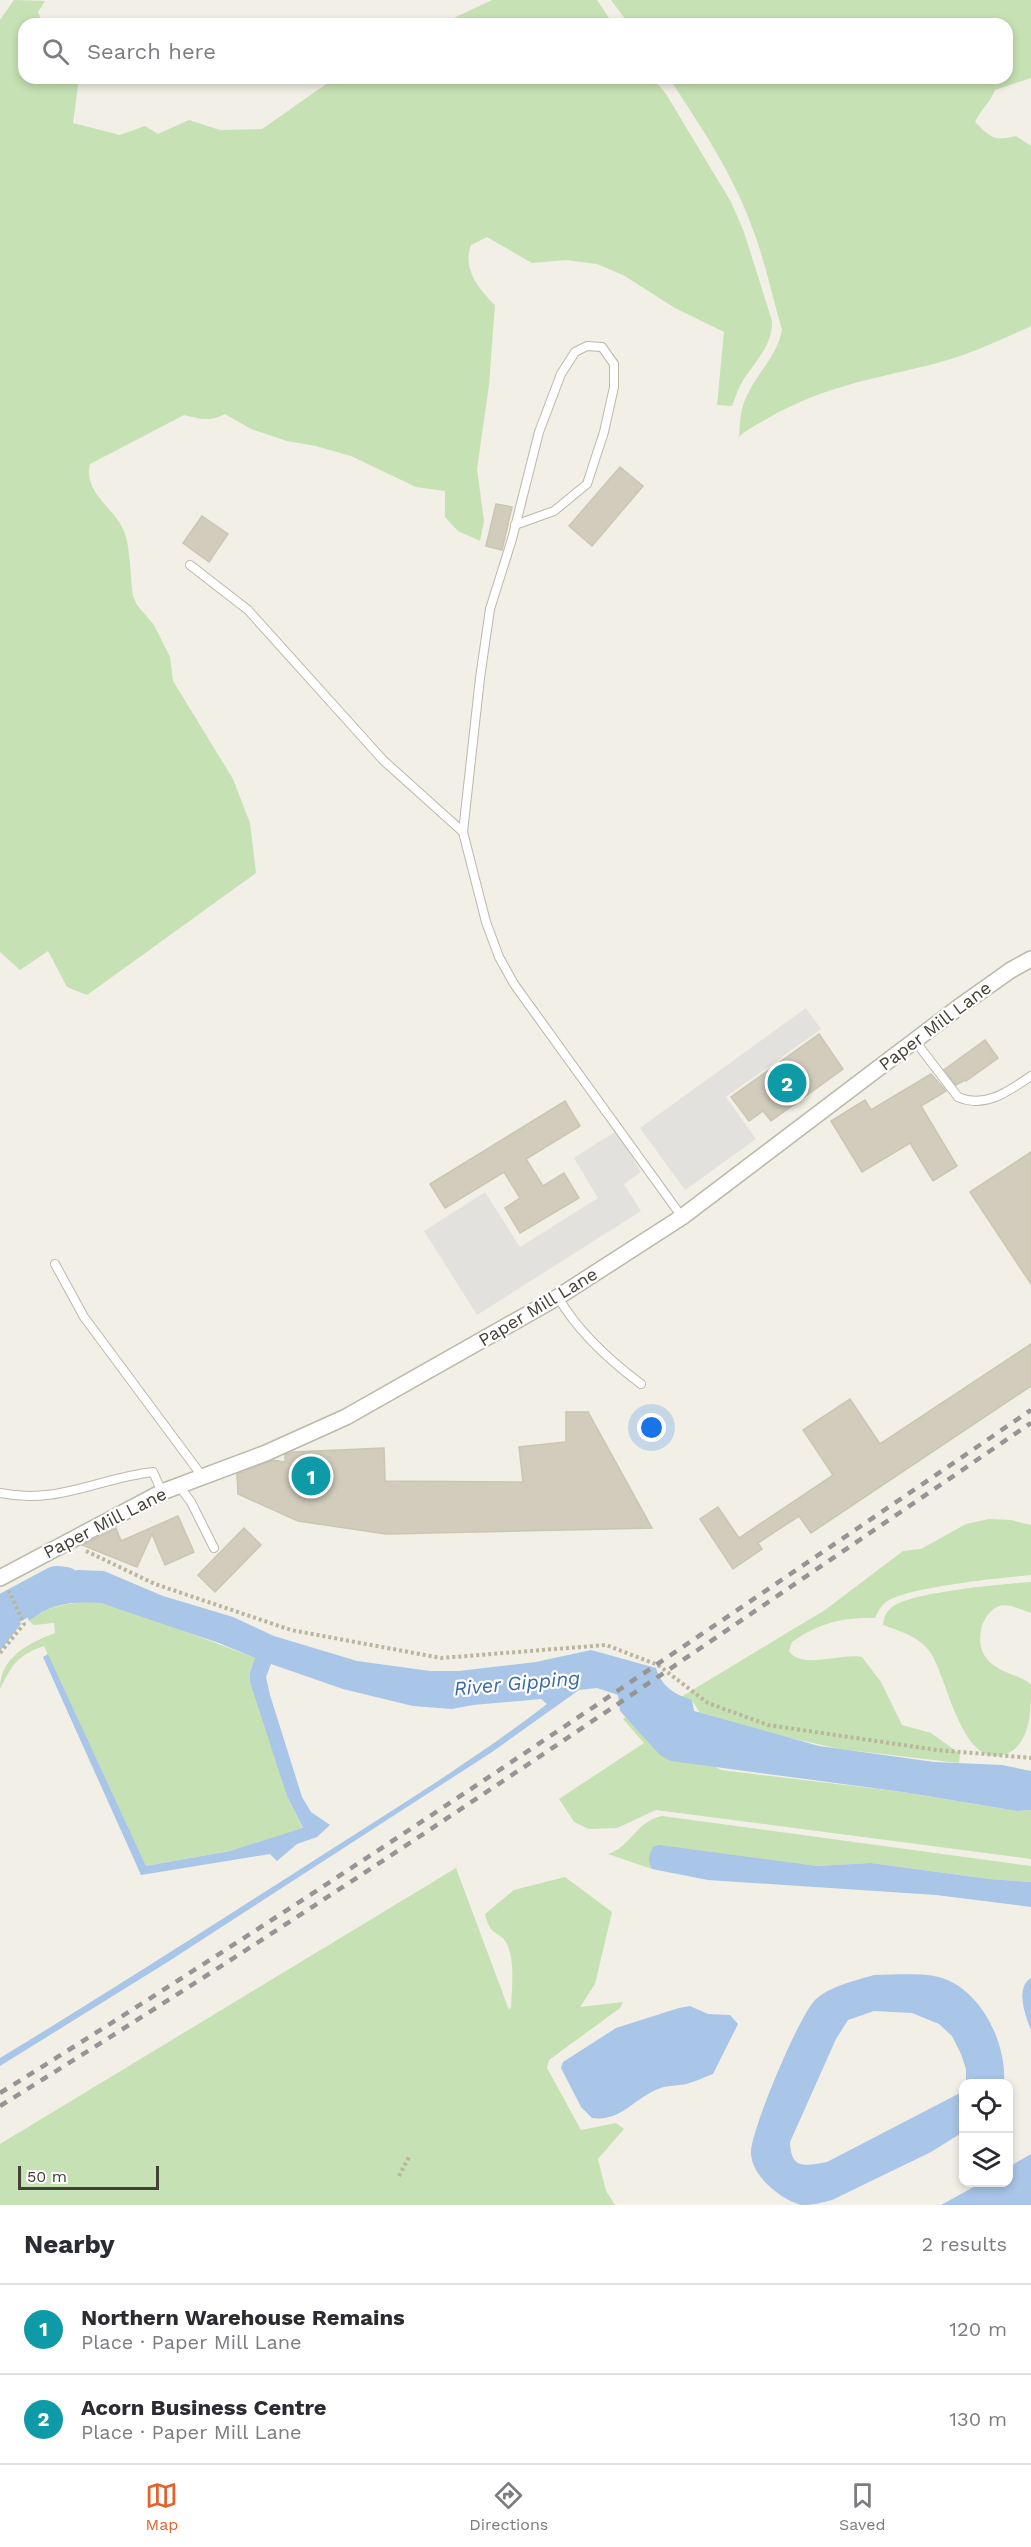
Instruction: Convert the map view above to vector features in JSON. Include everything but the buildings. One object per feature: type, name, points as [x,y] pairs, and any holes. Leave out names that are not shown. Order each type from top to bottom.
[{"type":"street","name":"Paper Mill Lane","points":[[4,1583],[68,1542],[162,1492],[266,1453],[346,1417],[558,1298],[682,1217],[963,1004],[1011,970],[1031,959]]},
{"type":"lane","points":[[515,525],[554,511],[587,484],[604,432],[614,387],[614,364],[602,348],[587,346],[575,352],[561,374],[539,432],[490,609],[463,832],[486,922],[514,984],[682,1217]]},
{"type":"lane","points":[[190,565],[248,610],[383,760],[463,832]]},
{"type":"lane","points":[[915,1041],[958,1097],[969,1102],[984,1101],[1004,1094],[1031,1076]]},
{"type":"lane","points":[[55,1264],[84,1317],[202,1476]]},
{"type":"lane","points":[[558,1298],[566,1311],[611,1362],[640,1384]]},
{"type":"lane","points":[[0,1494],[14,1497],[55,1496],[134,1474],[153,1472],[162,1492]]},
{"type":"lane","points":[[179,1486],[191,1502],[214,1548]]},
{"type":"path","points":[[68,1542],[155,1584],[291,1630],[441,1658],[606,1645],[658,1665],[708,1703],[768,1725],[937,1750],[1031,1758]]},
{"type":"path","points":[[0,1653],[24,1624],[4,1583]]},
{"type":"path","points":[[399,2176],[410,2155]]},
{"type":"green space","points":[[14,0],[45,1],[38,12],[40,18],[18,18],[18,84],[78,84],[73,123],[120,135],[145,126],[158,134],[189,120],[220,130],[262,129],[326,84],[658,84],[731,202],[744,232],[772,321],[766,347],[741,384],[732,406],[717,405],[724,332],[675,308],[623,275],[597,264],[566,260],[532,263],[487,237],[471,245],[470,270],[483,292],[495,305],[489,385],[477,469],[484,521],[480,541],[458,531],[445,517],[445,491],[416,487],[351,456],[287,441],[251,429],[225,414],[209,419],[184,415],[90,464],[89,474],[95,491],[118,521],[126,536],[133,596],[137,605],[154,625],[170,657],[173,681],[233,779],[250,823],[256,873],[87,995],[67,987],[48,951],[20,970],[0,952],[0,20]]},
{"type":"green space","points":[[492,0],[597,0],[609,18],[454,18]]},
{"type":"green space","points":[[611,0],[1031,0],[1031,78],[1013,84],[1013,18],[624,18]]},
{"type":"green space","points":[[673,84],[1013,84],[995,90],[975,122],[993,137],[1016,136],[1031,146],[1031,326],[937,363],[852,384],[811,397],[750,428],[739,437],[741,413],[745,400],[776,349],[782,330],[761,252],[744,207],[715,150]]},
{"type":"green space","points":[[989,1519],[1011,1520],[1031,1525],[1031,1575],[955,1584],[896,1597],[883,1605],[875,1618],[831,1622],[802,1635],[792,1642],[789,1651],[795,1657],[812,1660],[862,1657],[881,1682],[902,1725],[931,1733],[960,1754],[959,1763],[840,1749],[772,1734],[700,1713],[692,1700],[681,1697],[825,1610],[903,1551],[921,1549],[966,1524]]},
{"type":"green space","points":[[1031,1582],[1031,1613],[1011,1606],[999,1606],[987,1616],[981,1630],[981,1646],[987,1659],[998,1668],[1031,1685],[1029,1722],[1023,1738],[1012,1751],[995,1756],[981,1751],[969,1739],[959,1722],[930,1652],[915,1638],[883,1625],[884,1620],[891,1608],[916,1597]]},
{"type":"green space","points":[[86,1602],[101,1603],[150,1618],[255,1658],[250,1672],[287,1796],[303,1829],[230,1851],[146,1866],[44,1646],[21,1657],[8,1673],[0,1689],[1,1678],[11,1660],[35,1641],[55,1633],[54,1623],[34,1625],[29,1621],[42,1612],[56,1607]]},
{"type":"green space","points":[[638,1708],[696,1757],[721,1770],[903,1792],[1017,1811],[1031,1810],[1031,1859],[656,1810],[617,1828],[589,1829],[574,1822],[559,1799],[644,1743],[623,1719]]},
{"type":"green space","points":[[662,1816],[1031,1866],[1031,1882],[989,1879],[871,1863],[816,1866],[649,1863],[652,1869],[608,1854],[622,1846],[645,1823]]},
{"type":"green space","points":[[456,1868],[509,2010],[512,1975],[510,1951],[504,1940],[492,1930],[485,1914],[514,1890],[565,1877],[612,1912],[595,1984],[580,2007],[623,2002],[620,2008],[549,2060],[547,2068],[581,2130],[616,2123],[624,2129],[598,2159],[606,2191],[615,2205],[0,2205],[0,2144]]},
{"type":"shaded area","points":[[806,1008],[821,1029],[726,1097],[756,1139],[685,1190],[640,1128]]},
{"type":"shaded area","points":[[616,1131],[641,1172],[624,1184],[641,1211],[477,1315],[424,1231],[485,1192],[520,1247],[598,1198],[574,1158]]},
{"type":"water","points":[[79,1570],[104,1571],[163,1596],[233,1617],[274,1636],[357,1661],[430,1671],[459,1671],[536,1662],[591,1650],[656,1668],[665,1685],[692,1700],[694,1711],[819,1746],[934,1762],[1002,1765],[1031,1771],[1031,1810],[1017,1811],[903,1792],[671,1761],[660,1755],[620,1711],[618,1695],[597,1688],[579,1690],[492,1752],[166,1963],[0,2066],[0,2058],[409,1800],[493,1744],[547,1704],[541,1699],[452,1709],[413,1706],[343,1689],[271,1664],[266,1677],[270,1695],[302,1797],[311,1812],[330,1825],[317,1837],[297,1844],[277,1861],[270,1854],[141,1875],[43,1657],[48,1654],[146,1866],[230,1851],[303,1828],[287,1796],[250,1682],[250,1672],[255,1658],[219,1643],[101,1603],[63,1604],[45,1610],[29,1621],[18,1591],[47,1573]]},
{"type":"water","points":[[8,1596],[21,1624],[0,1651],[0,1603]]},
{"type":"water","points":[[659,1845],[816,1866],[871,1863],[989,1879],[1031,1882],[1031,1907],[936,1895],[708,1880],[652,1869],[649,1863],[650,1855],[653,1847]]},
{"type":"water","points":[[912,1974],[934,1976],[950,1981],[964,1990],[987,2017],[1001,2050],[1004,2079],[966,2079],[966,2069],[952,2036],[939,2024],[912,2013],[874,2011],[848,2020],[836,2039],[790,2142],[796,2162],[806,2165],[827,2162],[959,2094],[959,2134],[931,2152],[832,2200],[801,2205],[776,2192],[755,2169],[751,2151],[753,2139],[767,2097],[808,2010],[821,1995],[874,1975]]},
{"type":"water","points":[[1031,1978],[1031,2030],[1022,1995],[1026,1982]]},
{"type":"water","points":[[690,2006],[708,2014],[730,2015],[738,2024],[713,2074],[683,2085],[658,2089],[611,2117],[592,2118],[581,2107],[561,2068],[563,2062],[616,2028]]},
{"type":"water","points":[[1031,2154],[1031,2205],[941,2205],[974,2187],[1013,2187],[1013,2165]]},
{"type":"waterway","name":"River Gipping","points":[[0,1617],[4,1611],[56,1583],[65,1584]]},
{"type":"railway","points":[[0,2093],[131,2011],[390,1842],[648,1671],[1031,1410]]},
{"type":"railway","points":[[0,2106],[390,1856],[648,1684],[1031,1423]]},
{"type":"place","name":"Acorn Business Centre","points":[[787,1083]]},
{"type":"place","name":"Northern Warehouse Remains","points":[[311,1476]]}]
